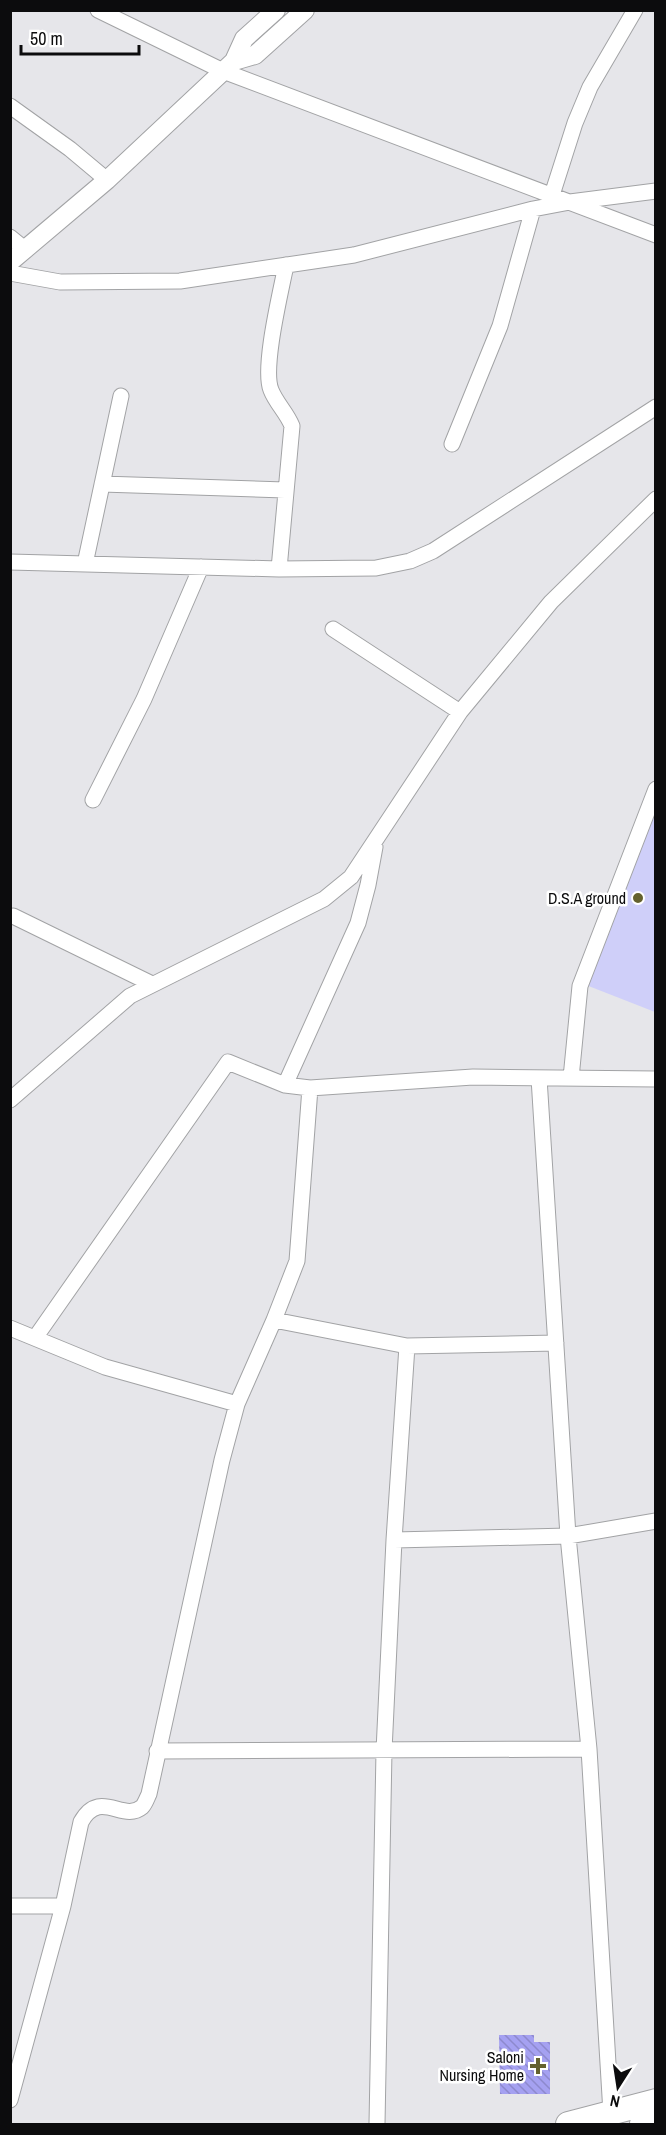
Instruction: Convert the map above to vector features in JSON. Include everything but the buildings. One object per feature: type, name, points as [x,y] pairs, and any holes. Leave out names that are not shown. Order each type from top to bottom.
[{"type":"main road","points":[[568,2124],[656,2101]]},
{"type":"main road","points":[[642,2124],[656,2121]]},
{"type":"street","points":[[98,10],[228,66],[656,235]]},
{"type":"street","points":[[10,262],[107,180],[228,66],[244,39],[276,10]]},
{"type":"street","points":[[228,66],[255,55],[305,10]]},
{"type":"street","points":[[552,195],[575,123],[590,87],[635,10]]},
{"type":"street","points":[[10,106],[70,149],[107,180]]},
{"type":"street","points":[[10,273],[60,282],[180,281],[354,255],[533,209],[570,202],[656,192]]},
{"type":"street","points":[[452,444],[500,326],[533,209]]},
{"type":"street","points":[[10,237],[26,250]]},
{"type":"street","points":[[279,569],[292,426],[289,417],[271,391],[268,381],[272,343],[286,265]]},
{"type":"street","points":[[85,564],[121,396]]},
{"type":"street","points":[[10,562],[279,569],[376,568],[410,561],[434,551],[656,407]]},
{"type":"street","points":[[102,484],[285,490]]},
{"type":"street","points":[[10,1100],[130,996],[324,899],[351,877],[460,712],[551,602],[656,499]]},
{"type":"street","points":[[93,800],[144,699],[201,567]]},
{"type":"street","points":[[333,629],[460,712]]},
{"type":"street","points":[[571,1078],[580,986],[656,789]]},
{"type":"street","points":[[285,1085],[358,923],[368,885],[376,839]]},
{"type":"street","points":[[11,916],[152,984]]},
{"type":"street","points":[[35,1338],[228,1062],[285,1085],[310,1088],[473,1077],[656,1079]]},
{"type":"street","points":[[539,1078],[568,1536],[590,1749],[611,2113]]},
{"type":"street","points":[[10,2100],[63,1906],[81,1822],[88,1810],[99,1806],[133,1812],[143,1807],[149,1794],[222,1460],[237,1404],[297,1261],[310,1088]]},
{"type":"street","points":[[274,1320],[407,1346],[556,1343]]},
{"type":"street","points":[[10,1328],[105,1367],[237,1404]]},
{"type":"street","points":[[377,2124],[384,1751],[393,1540],[407,1346]]},
{"type":"street","points":[[393,1540],[568,1536],[656,1521]]},
{"type":"street","points":[[158,1751],[590,1749]]},
{"type":"street","points":[[10,1906],[63,1906]]},
{"type":"shaded area","name":"D.S.A ground","points":[[655,811],[655,1012],[586,985]]},
{"type":"place","name":"D.S.A ground","points":[[638,898]]},
{"type":"place","name":"Saloni Nursing Home","points":[[538,2066]]}]
